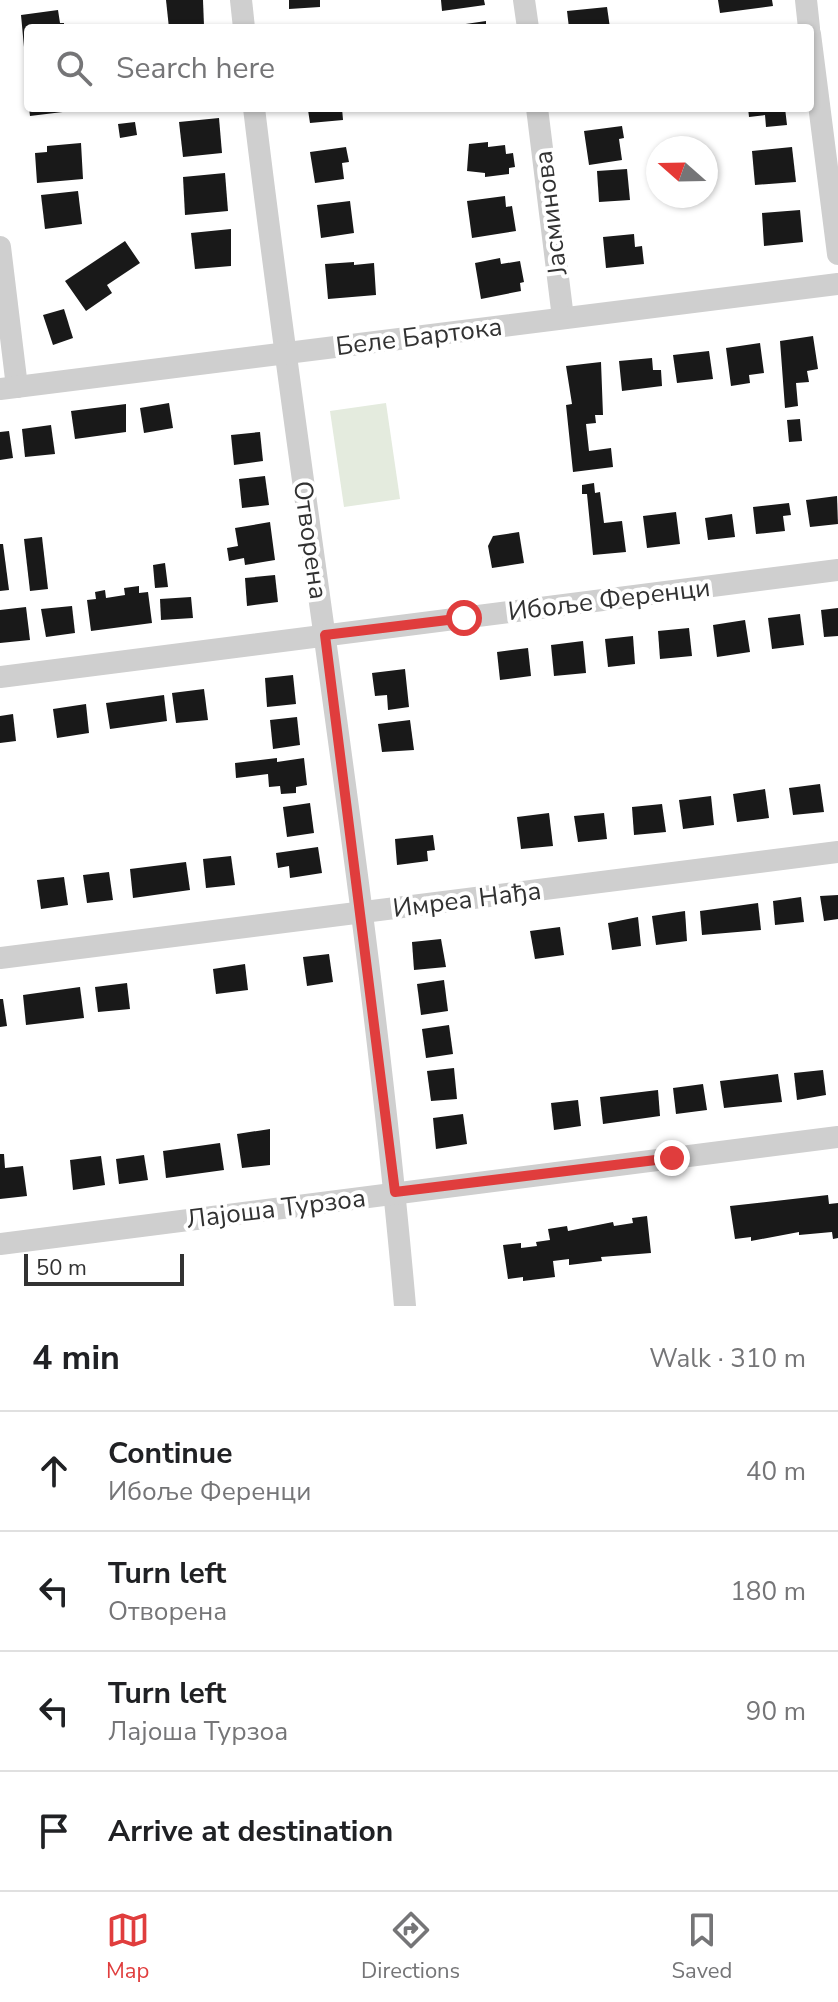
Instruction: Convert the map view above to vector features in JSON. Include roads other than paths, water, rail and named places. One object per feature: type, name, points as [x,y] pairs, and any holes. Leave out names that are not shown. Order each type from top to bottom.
[{"type":"street","points":[[241,0],[244,24]]},
{"type":"street","points":[[524,0],[527,24]]},
{"type":"street","points":[[806,0],[809,24]]},
{"type":"street","points":[[814,63],[838,254]]},
{"type":"street","name":"Отворена","points":[[254,112],[283,353],[362,912],[395,1192],[405,1306]]},
{"type":"street","name":"Јасминова","points":[[537,112],[563,318]]},
{"type":"street","points":[[0,247],[9,388]]},
{"type":"street","name":"Беле Бартока","points":[[9,388],[838,284]]},
{"type":"street","name":"Ибоље Ференци","points":[[0,677],[838,570]]},
{"type":"street","name":"Имреа Нађа","points":[[0,958],[838,852]]},
{"type":"street","name":"Лајоша Турзоа","points":[[0,1244],[838,1137]]}]
